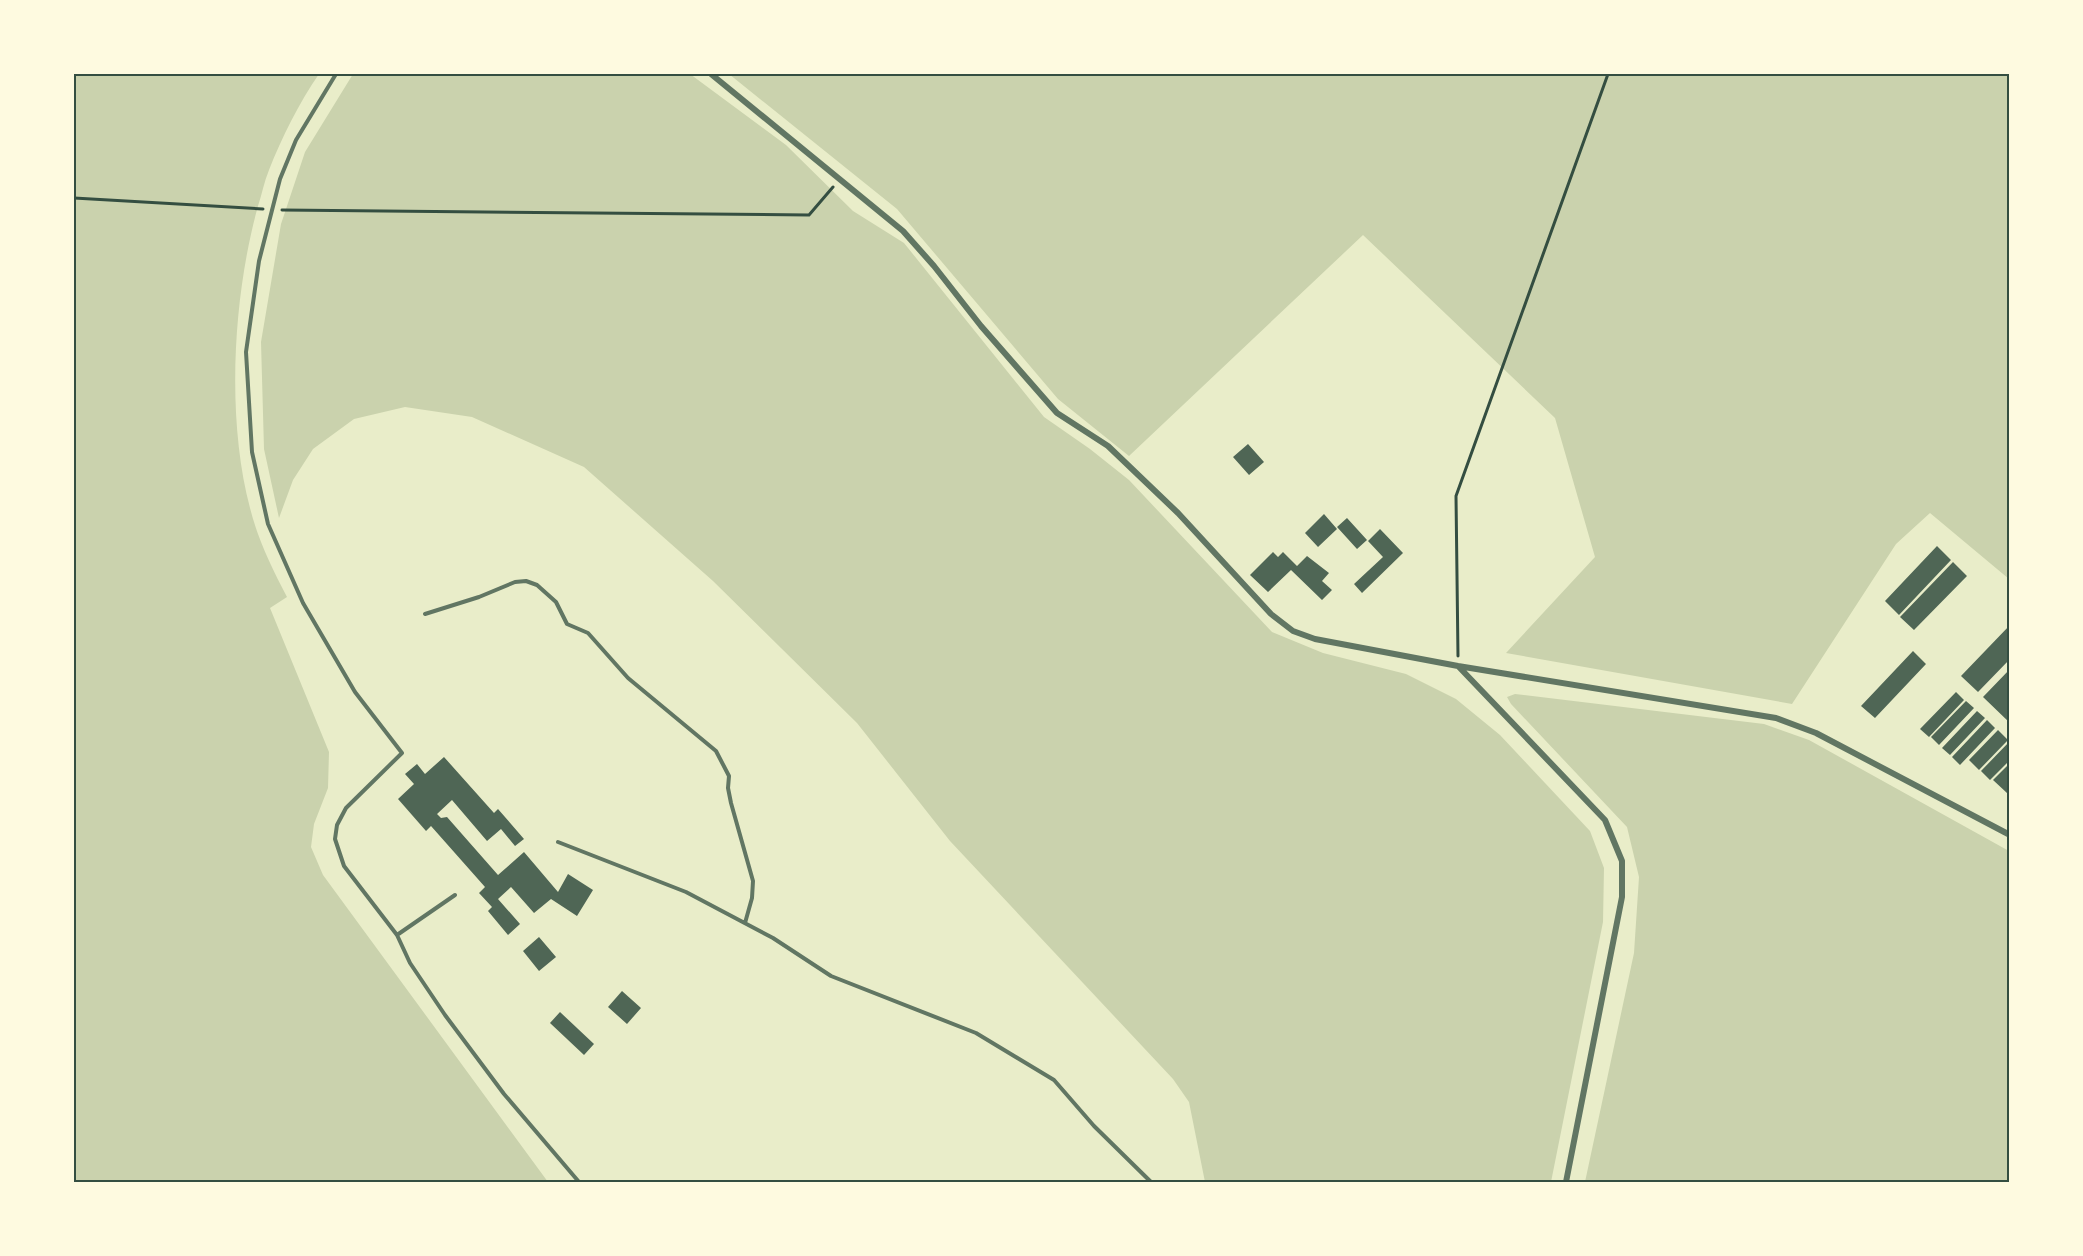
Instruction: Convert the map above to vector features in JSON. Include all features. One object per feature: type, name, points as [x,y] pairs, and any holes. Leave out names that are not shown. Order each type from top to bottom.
[{"type":"street","points":[[711,74],[903,231],[934,266],[988,335],[1057,413],[1108,446],[1178,513],[1271,614],[1293,631],[1315,639],[1458,666],[1776,718],[1816,733],[2010,835]]},
{"type":"street","points":[[1458,666],[1605,820],[1622,861],[1622,897],[1566,1182]]},
{"type":"lane","points":[[336,74],[296,140],[280,179],[259,261],[246,352],[252,452],[268,524],[303,603],[355,692],[402,753],[345,808],[337,825],[335,839],[344,867],[397,935],[410,963],[445,1015],[504,1094],[579,1182]]},
{"type":"lane","points":[[425,614],[479,597],[515,582],[526,581],[537,585],[556,602],[567,624],[588,633],[628,678],[716,751],[729,776],[728,788],[731,803],[753,881],[752,898],[745,923]]},
{"type":"lane","points":[[558,842],[686,892],[773,939],[831,976],[976,1033],[1054,1080],[1094,1126],[1151,1182]]},
{"type":"lane","points":[[397,935],[455,895]]},
{"type":"path","points":[[1458,666],[1456,496],[1608,74]]},
{"type":"path","points":[[74,198],[271,210],[809,215],[840,179]]},
{"type":"green space","points":[[74,74],[319,74],[291,121],[267,174],[258,206],[249,241],[238,317],[235,396],[242,473],[250,508],[271,565],[287,597],[270,608],[329,752],[328,788],[314,824],[311,847],[323,875],[548,1182],[74,1182]]},
{"type":"green space","points":[[353,74],[690,74],[786,145],[853,211],[904,243],[1044,417],[1129,480],[1272,632],[1323,653],[1406,674],[1456,699],[1500,735],[1590,831],[1604,868],[1603,922],[1551,1182],[1205,1182],[1189,1102],[1173,1079],[950,841],[857,723],[713,581],[584,467],[472,417],[405,407],[354,419],[313,449],[293,480],[279,518],[264,449],[261,342],[281,224],[305,152]]},
{"type":"green space","points":[[729,74],[2009,74],[2009,579],[1930,513],[1896,544],[1792,704],[1506,653],[1595,557],[1555,418],[1363,235],[1129,456],[1058,399],[897,209]]},
{"type":"green space","points":[[1515,694],[1764,724],[1809,740],[2009,851],[2009,1182],[1585,1182],[1634,953],[1639,877],[1627,827],[1511,704],[1507,697]]},
{"type":"building","points":[[1248,444],[1264,462],[1249,475],[1233,457]]},
{"type":"building","points":[[1324,514],[1337,529],[1318,547],[1305,533]]},
{"type":"building","points":[[1347,518],[1367,540],[1357,549],[1337,527]]},
{"type":"building","points":[[1380,529],[1403,553],[1362,593],[1354,584],[1383,557],[1368,541]]},
{"type":"building","points":[[1937,546],[1951,560],[1899,615],[1885,601]]},
{"type":"building","points":[[1273,552],[1278,557],[1283,552],[1297,566],[1307,556],[1329,573],[1322,581],[1332,590],[1322,600],[1291,570],[1268,592],[1250,575]]},
{"type":"building","points":[[1953,562],[1967,576],[1914,630],[1900,617]]},
{"type":"building","points":[[2010,625],[2010,659],[1978,692],[1961,676]]},
{"type":"building","points":[[1913,651],[1926,664],[1875,718],[1861,706]]},
{"type":"building","points":[[2010,669],[2010,723],[1983,697]]},
{"type":"building","points":[[1956,692],[1964,700],[1929,737],[1920,729]]},
{"type":"building","points":[[1966,701],[1974,708],[1939,745],[1931,737]]},
{"type":"building","points":[[1977,711],[1985,718],[1950,755],[1942,748]]},
{"type":"building","points":[[1987,720],[1995,728],[1960,765],[1952,757]]},
{"type":"building","points":[[1998,730],[2008,740],[1979,770],[1969,760]]},
{"type":"building","points":[[2010,741],[2010,760],[1990,780],[1981,771]]},
{"type":"building","points":[[444,757],[494,813],[498,809],[524,839],[515,846],[501,829],[487,841],[452,800],[437,814],[441,818],[447,817],[498,875],[524,852],[558,892],[568,874],[593,890],[577,916],[551,899],[534,913],[511,887],[498,899],[520,924],[508,935],[488,911],[492,907],[479,893],[485,887],[431,826],[426,831],[398,799],[414,784],[405,774],[417,764],[425,774]]},
{"type":"building","points":[[2010,763],[2010,790],[2007,793],[1993,780]]},
{"type":"building","points":[[539,937],[556,957],[539,971],[523,951]]},
{"type":"building","points":[[622,991],[641,1008],[627,1024],[608,1007]]},
{"type":"building","points":[[560,1012],[594,1044],[584,1055],[550,1023]]}]
